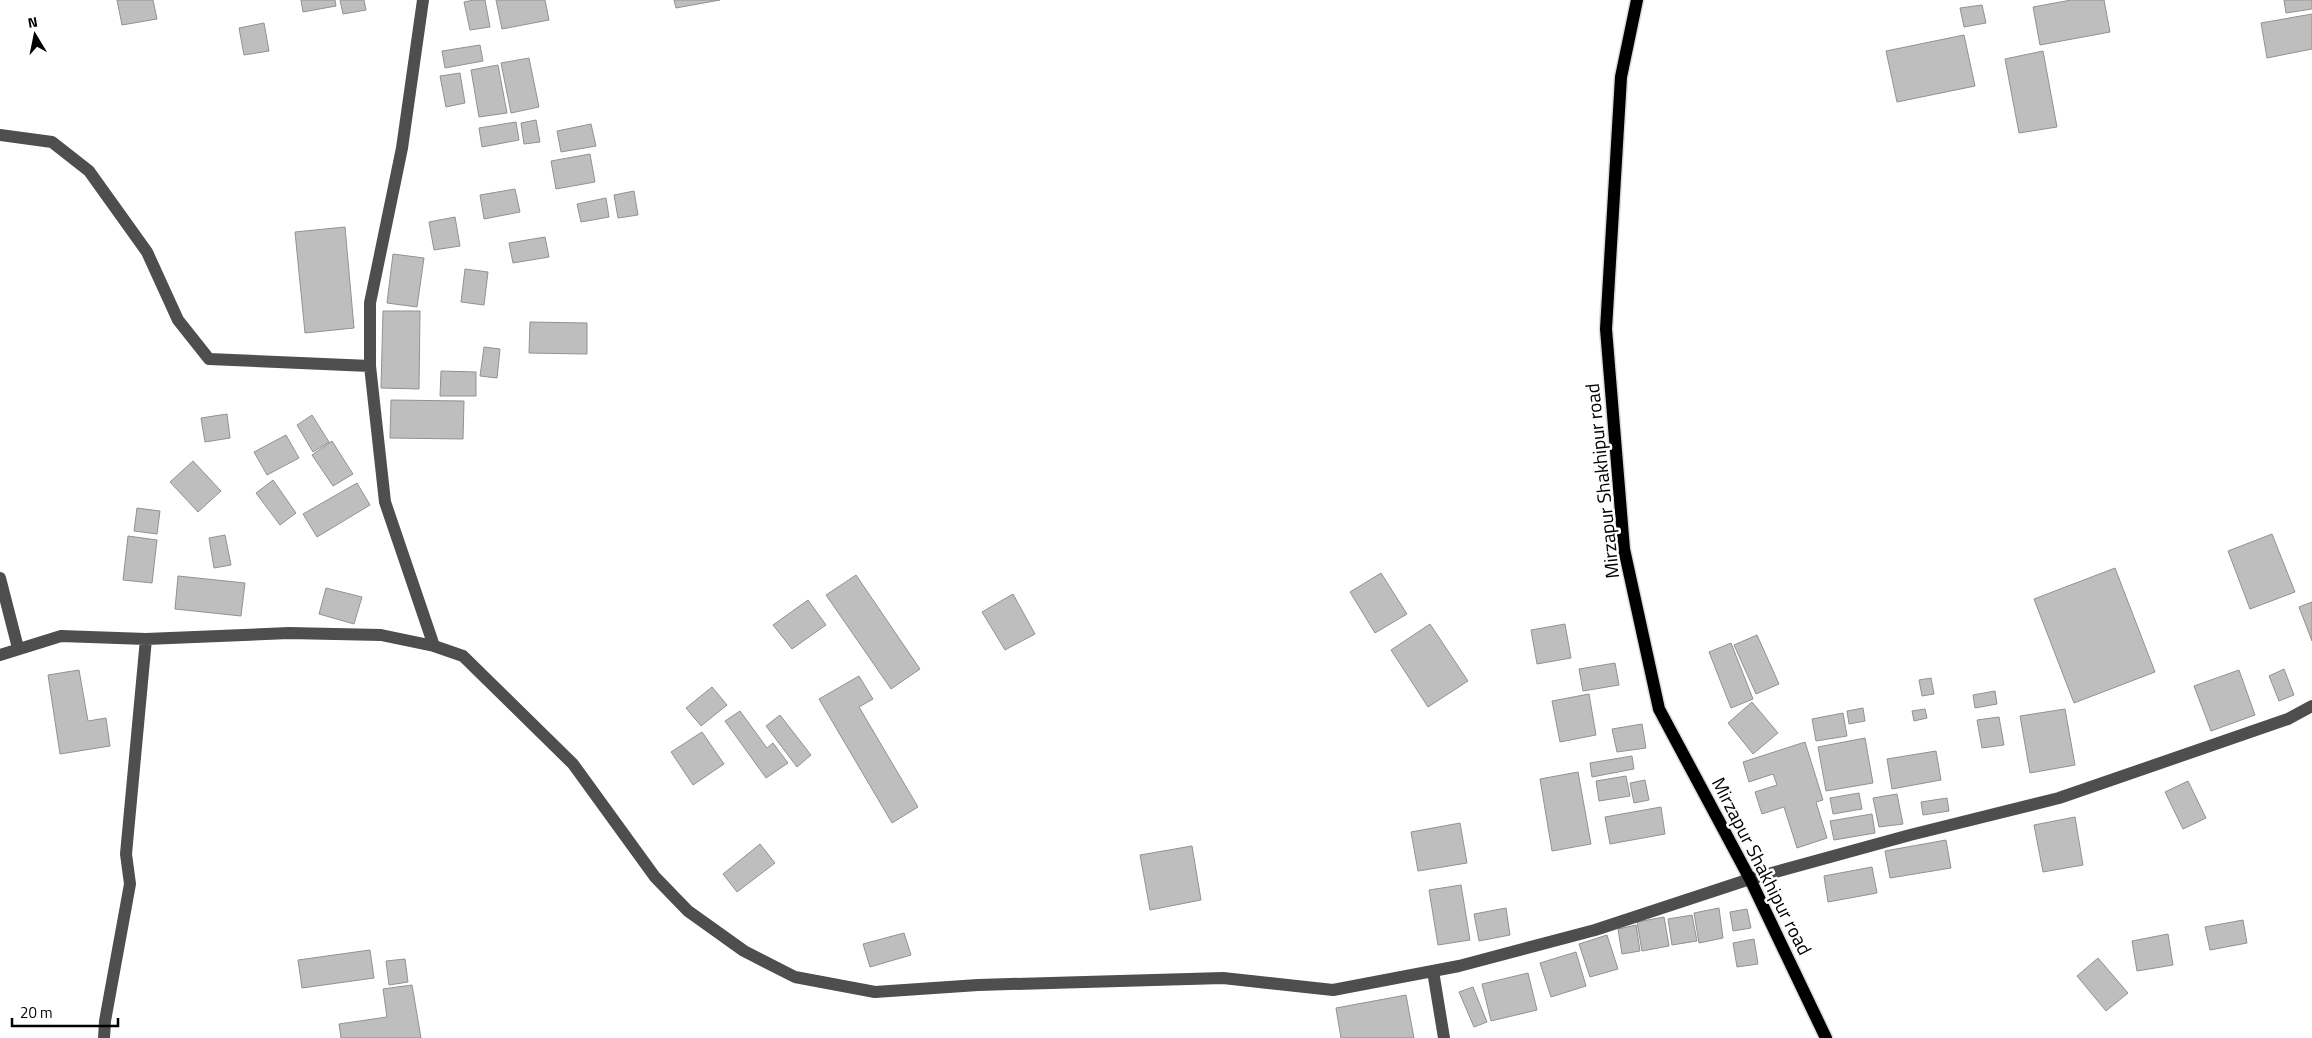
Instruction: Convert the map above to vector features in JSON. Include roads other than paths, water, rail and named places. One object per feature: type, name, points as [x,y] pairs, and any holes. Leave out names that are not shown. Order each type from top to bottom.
[{"type":"main road","name":"Mirzapur Shakhipur road","points":[[1638,0],[1622,76],[1606,328],[1624,550],[1659,709],[1750,879],[1826,1038]]},
{"type":"street","points":[[423,0],[402,148],[370,303],[370,366],[385,502],[434,646]]},
{"type":"street","points":[[0,135],[52,142],[90,171],[148,252],[178,320],[209,359],[370,366]]},
{"type":"street","points":[[0,578],[18,648]]},
{"type":"street","points":[[0,655],[61,636],[146,639],[289,633],[381,635],[434,646],[463,656],[573,764],[655,877],[688,911],[744,951],[795,977],[874,992],[978,985],[1223,978],[1333,990],[1433,971],[1595,930],[1750,879],[1910,835],[2059,798],[2288,719],[2312,706]]},
{"type":"street","points":[[104,1038],[105,1021],[130,884],[126,854],[146,639]]},
{"type":"street","points":[[1433,971],[1444,1038]]}]
